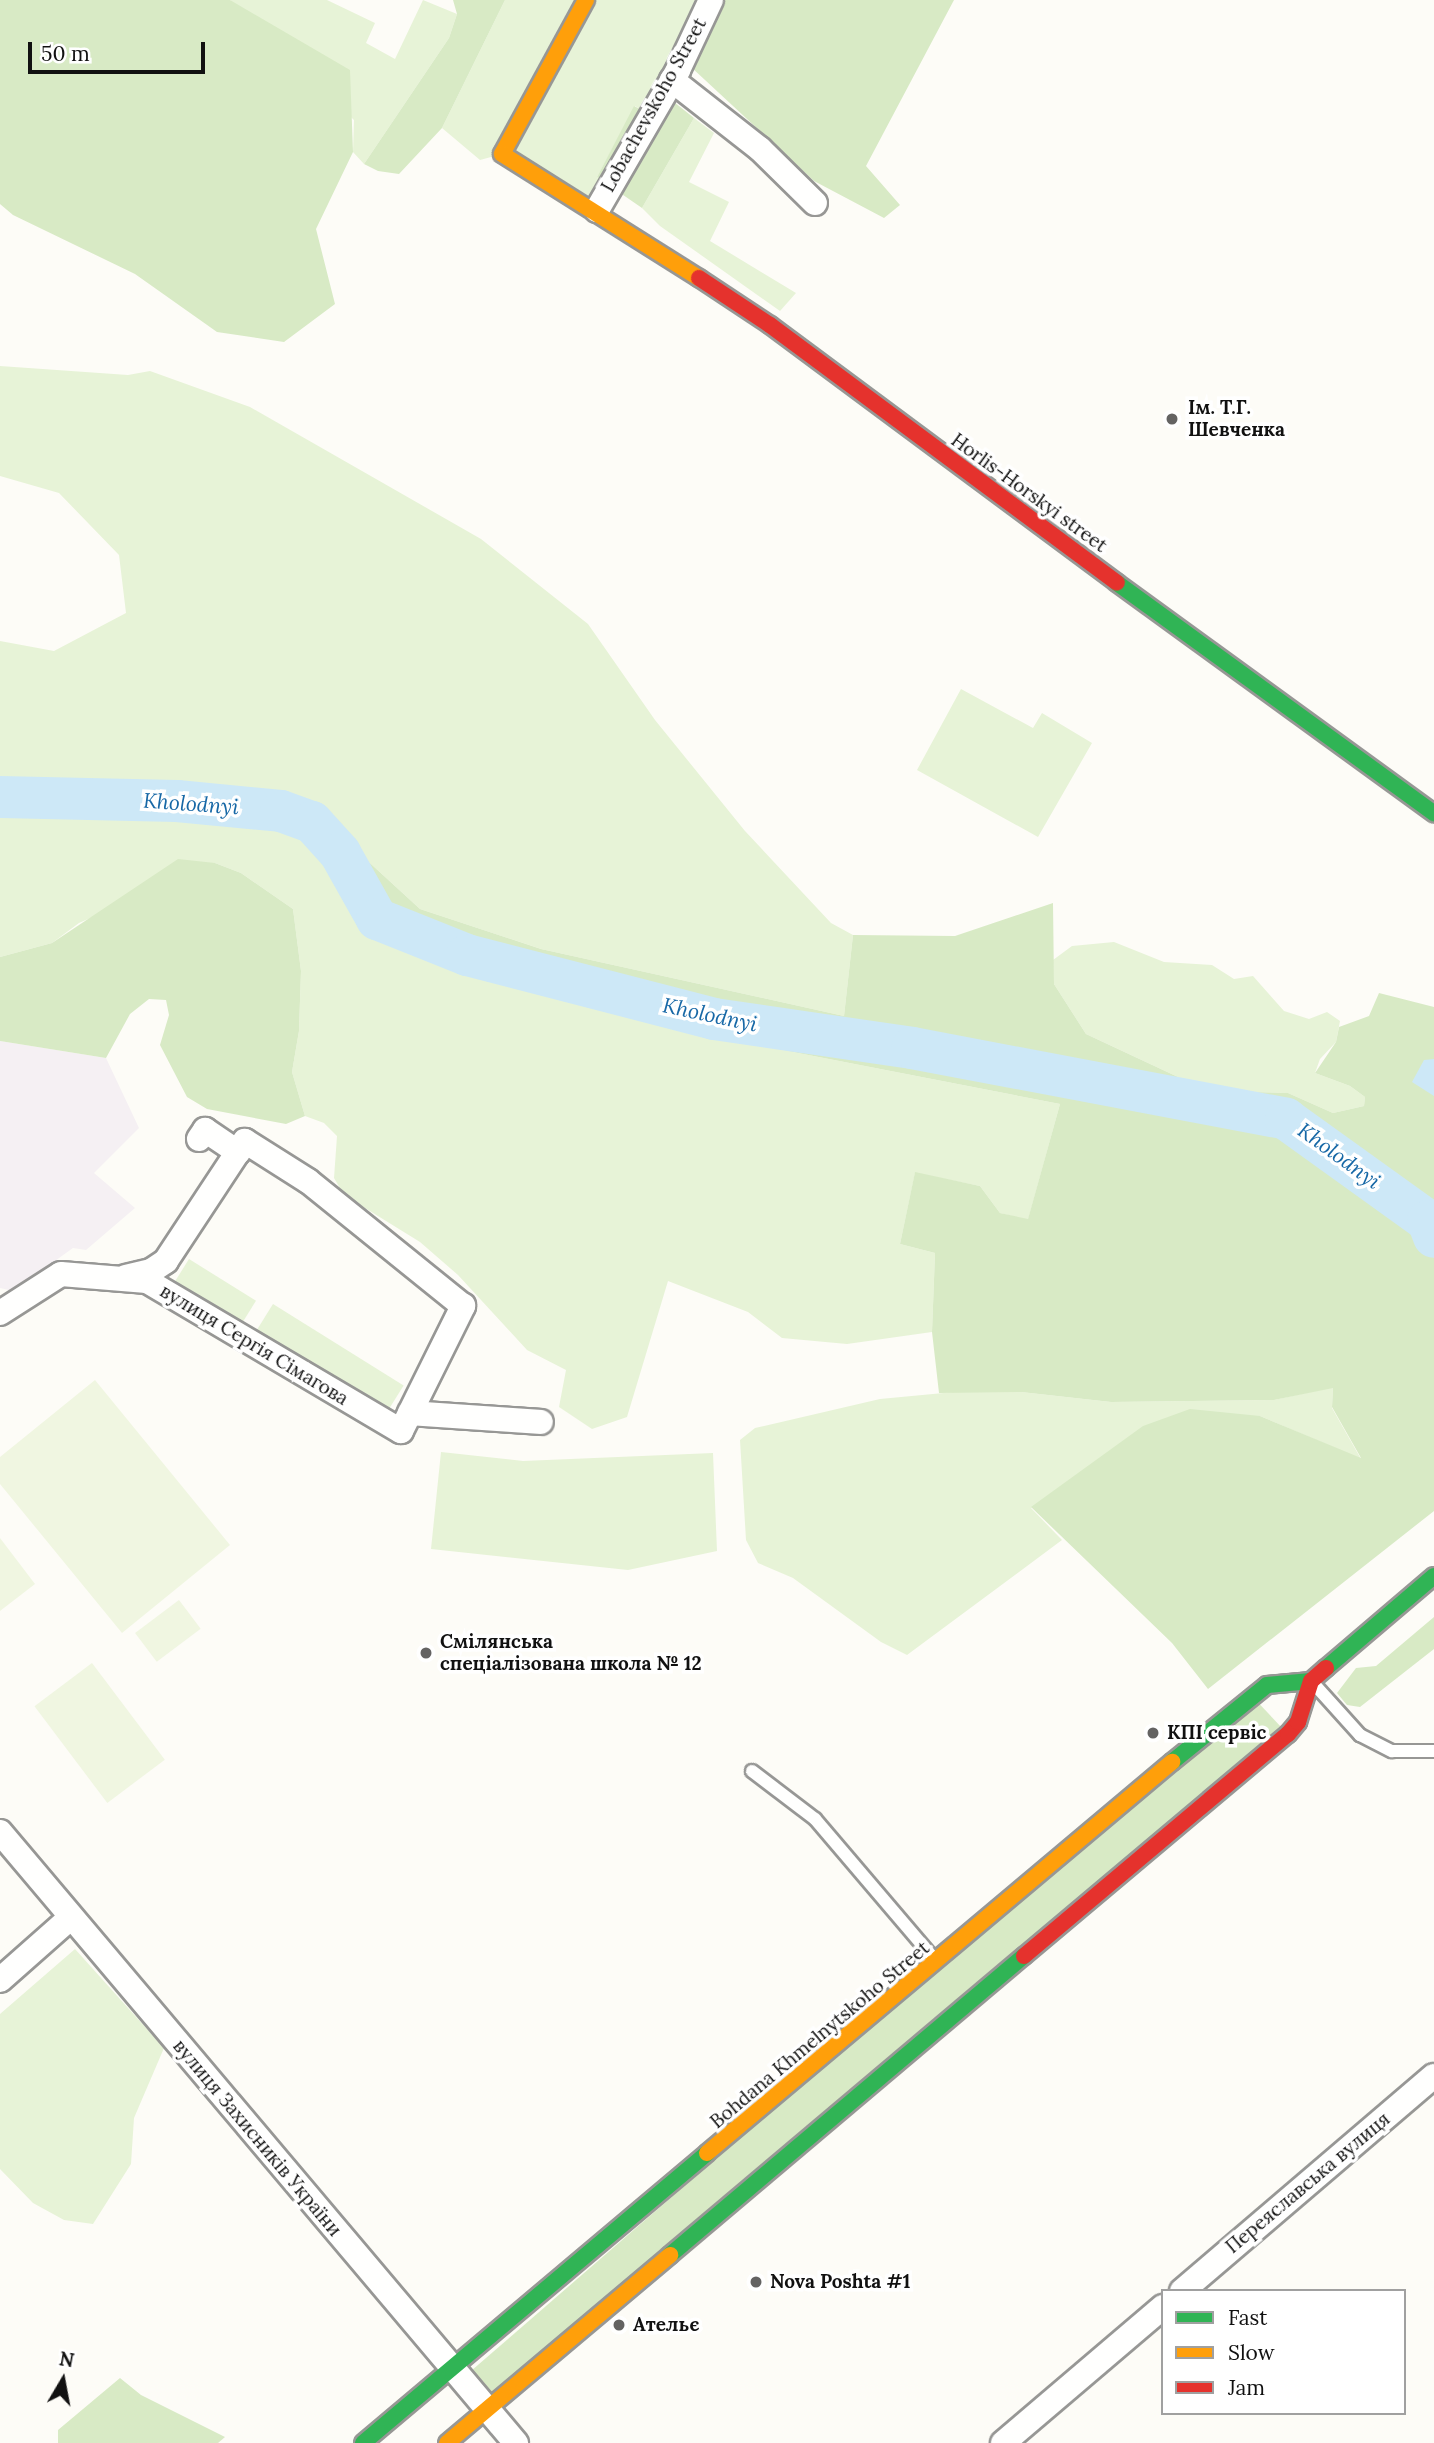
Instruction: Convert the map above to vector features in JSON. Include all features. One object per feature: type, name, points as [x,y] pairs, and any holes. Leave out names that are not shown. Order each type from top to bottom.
[{"type":"main road","name":"Horlis-Horskyi street","points":[[586,0],[502,154],[597,210],[770,325],[974,480],[1434,813]]},
{"type":"main road","points":[[447,2443],[1288,1734],[1298,1722],[1311,1682],[1434,1576]]},
{"type":"main road","name":"Bohdana Khmelnytskoho Street","points":[[363,2443],[937,1963],[1251,1695],[1267,1685],[1311,1682]]},
{"type":"street","name":"Lobachevskoho Street","points":[[597,210],[672,80],[711,0]]},
{"type":"street","points":[[672,80],[760,149],[815,203]]},
{"type":"street","points":[[126,1277],[152,1271],[166,1261],[218,1145],[245,1141],[308,1181],[463,1306],[400,1419],[541,1422]]},
{"type":"street","name":"вулиця Сергія Сімагова","points":[[0,1313],[61,1274],[126,1277],[147,1281],[400,1419]]},
{"type":"street","name":"вулиця Захисників України","points":[[0,1832],[516,2443]]},
{"type":"street","points":[[0,1980],[70,1918]]},
{"type":"street","name":"Переяславська вулиця","points":[[1184,2289],[1434,2076]]},
{"type":"street","points":[[1003,2443],[1161,2309]]},
{"type":"lane","points":[[1311,1682],[1360,1735],[1392,1751],[1434,1751]]},
{"type":"lane","points":[[752,1771],[815,1819],[937,1963]]},
{"type":"shaded area","points":[[0,1041],[106,1058],[139,1128],[94,1173],[135,1208],[86,1250],[73,1248],[13,1291],[0,1288]]},
{"type":"green space","points":[[0,0],[230,0],[350,70],[353,152],[316,229],[335,304],[284,342],[217,332],[135,274],[13,215],[0,204]]},
{"type":"green space","points":[[230,0],[327,0],[375,23],[366,43],[395,59],[423,0],[457,14],[449,38],[364,164],[353,152],[354,120]]},
{"type":"green space","points":[[453,0],[505,0],[442,128],[399,174],[378,171],[364,164],[449,38],[457,14]]},
{"type":"green space","points":[[505,0],[711,0],[652,116],[635,106],[597,177],[611,186],[597,210],[502,154],[480,160],[442,128]]},
{"type":"green space","points":[[724,0],[954,0],[866,166],[900,205],[884,218],[814,181],[691,67]]},
{"type":"green space","points":[[664,94],[694,118],[642,208],[597,177],[634,106],[652,115]]},
{"type":"green space","points":[[694,118],[714,133],[689,182],[729,202],[710,241],[796,293],[780,311],[660,226],[642,208]]},
{"type":"green space","points":[[0,366],[128,375],[150,371],[250,407],[481,539],[588,624],[655,720],[745,831],[831,923],[853,935],[844,1016],[541,949],[420,909],[298,797],[281,811],[312,822],[340,853],[377,919],[714,1019],[746,1024],[741,1042],[1060,1104],[1028,1220],[1000,1213],[980,1186],[915,1173],[900,1244],[935,1253],[932,1332],[847,1344],[782,1338],[748,1312],[668,1281],[627,1417],[592,1429],[559,1407],[566,1370],[527,1350],[458,1275],[420,1242],[344,1195],[334,1178],[337,1136],[324,1123],[305,1116],[292,1072],[299,1031],[301,971],[293,909],[241,873],[215,863],[79,923],[52,943],[0,957],[0,641],[54,651],[126,613],[119,555],[59,493],[0,476]]},
{"type":"green space","points":[[961,689],[1033,728],[1042,713],[1092,743],[1038,837],[917,770]]},
{"type":"green space","points":[[298,797],[420,909],[541,949],[844,1016],[853,935],[955,936],[1053,903],[1054,984],[1086,1034],[1208,1091],[1288,1093],[1333,1113],[1364,1106],[1365,1097],[1350,1086],[1315,1073],[1336,1042],[1339,1027],[1369,1016],[1379,993],[1434,1007],[1434,1511],[1208,1689],[1172,1643],[1031,1507],[1143,1426],[1190,1409],[1260,1416],[1361,1458],[1332,1407],[1333,1388],[1274,1400],[1111,1402],[1021,1392],[939,1393],[932,1332],[935,1253],[900,1244],[915,1172],[980,1186],[1000,1213],[1028,1219],[1060,1104],[741,1042],[746,1024],[467,955],[377,919],[340,853],[312,822],[281,811],[177,801]]},
{"type":"green space","points":[[178,859],[215,863],[241,873],[293,909],[301,971],[299,1031],[292,1072],[305,1116],[286,1124],[207,1109],[187,1097],[160,1045],[169,1015],[166,1000],[149,999],[130,1014],[106,1058],[0,1041],[0,957],[52,943]]},
{"type":"green space","points":[[1114,942],[1164,962],[1212,965],[1234,979],[1253,976],[1284,1011],[1309,1019],[1327,1012],[1340,1021],[1336,1042],[1320,1059],[1315,1073],[1350,1086],[1365,1097],[1364,1106],[1333,1113],[1288,1093],[1208,1091],[1086,1034],[1054,984],[1053,960],[1072,946]]},
{"type":"green space","points":[[189,1259],[256,1301],[240,1326],[173,1284]]},
{"type":"green space","points":[[273,1304],[404,1386],[387,1413],[256,1331]]},
{"type":"green space","points":[[95,1380],[230,1545],[122,1633],[0,1484],[0,1457]]},
{"type":"green space","points":[[1333,1387],[1332,1408],[1361,1459],[1260,1416],[1052,1494],[1031,1508],[1062,1540],[907,1655],[881,1642],[793,1578],[758,1563],[746,1540],[740,1440],[755,1428],[880,1399],[954,1392],[1021,1392],[1111,1402],[1274,1400]]},
{"type":"green space","points":[[441,1452],[523,1461],[713,1453],[717,1551],[628,1570],[431,1549]]},
{"type":"green space","points":[[0,1538],[35,1584],[0,1611]]},
{"type":"green space","points":[[179,1600],[201,1629],[157,1662],[135,1633]]},
{"type":"green space","points":[[1434,1617],[1434,1649],[1360,1707],[1347,1705],[1337,1693],[1356,1668],[1376,1666]]},
{"type":"green space","points":[[92,1663],[165,1760],[107,1803],[34,1706]]},
{"type":"green space","points":[[1251,1695],[1283,1729],[492,2396],[471,2371]]},
{"type":"green space","points":[[75,1949],[164,2048],[134,2118],[131,2164],[93,2224],[64,2220],[33,2203],[0,2169],[0,2014]]},
{"type":"green space","points":[[120,2378],[141,2395],[225,2437],[218,2443],[58,2443],[58,2430]]},
{"type":"water","points":[[1434,1059],[1434,1096],[1412,1082],[1424,1060]]},
{"type":"waterway","name":"Kholodnyi","points":[[0,797],[177,801],[281,811],[312,822],[340,853],[377,919],[467,955],[714,1019],[912,1048],[1286,1119],[1428,1221],[1434,1237]]},
{"type":"traffic: fast","points":[[1117,583],[1434,813]]},
{"type":"traffic: fast","points":[[1326,1668],[1434,1576]]},
{"type":"traffic: fast","points":[[1172,1762],[1267,1685],[1311,1681]]},
{"type":"traffic: fast","points":[[670,2255],[1024,1956]]},
{"type":"traffic: fast","points":[[363,2443],[707,2153]]},
{"type":"traffic: slow","points":[[586,0],[502,154],[699,278]]},
{"type":"traffic: slow","points":[[707,2153],[1172,1762]]},
{"type":"traffic: slow","points":[[447,2443],[670,2255]]},
{"type":"traffic: jam","points":[[699,278],[770,325],[1117,583]]},
{"type":"traffic: jam","points":[[1024,1956],[1288,1734],[1298,1722],[1311,1681],[1326,1668]]},
{"type":"place","name":"Ім. Т.Г. Шевченка","points":[[1172,419]]},
{"type":"place","name":"Смілянська спеціалізована школа № 12","points":[[426,1653]]},
{"type":"place","name":"КПІ сервіс","points":[[1153,1733]]},
{"type":"place","name":"Nova Poshta #1","points":[[756,2282]]},
{"type":"place","name":"Ательє","points":[[619,2325]]}]
